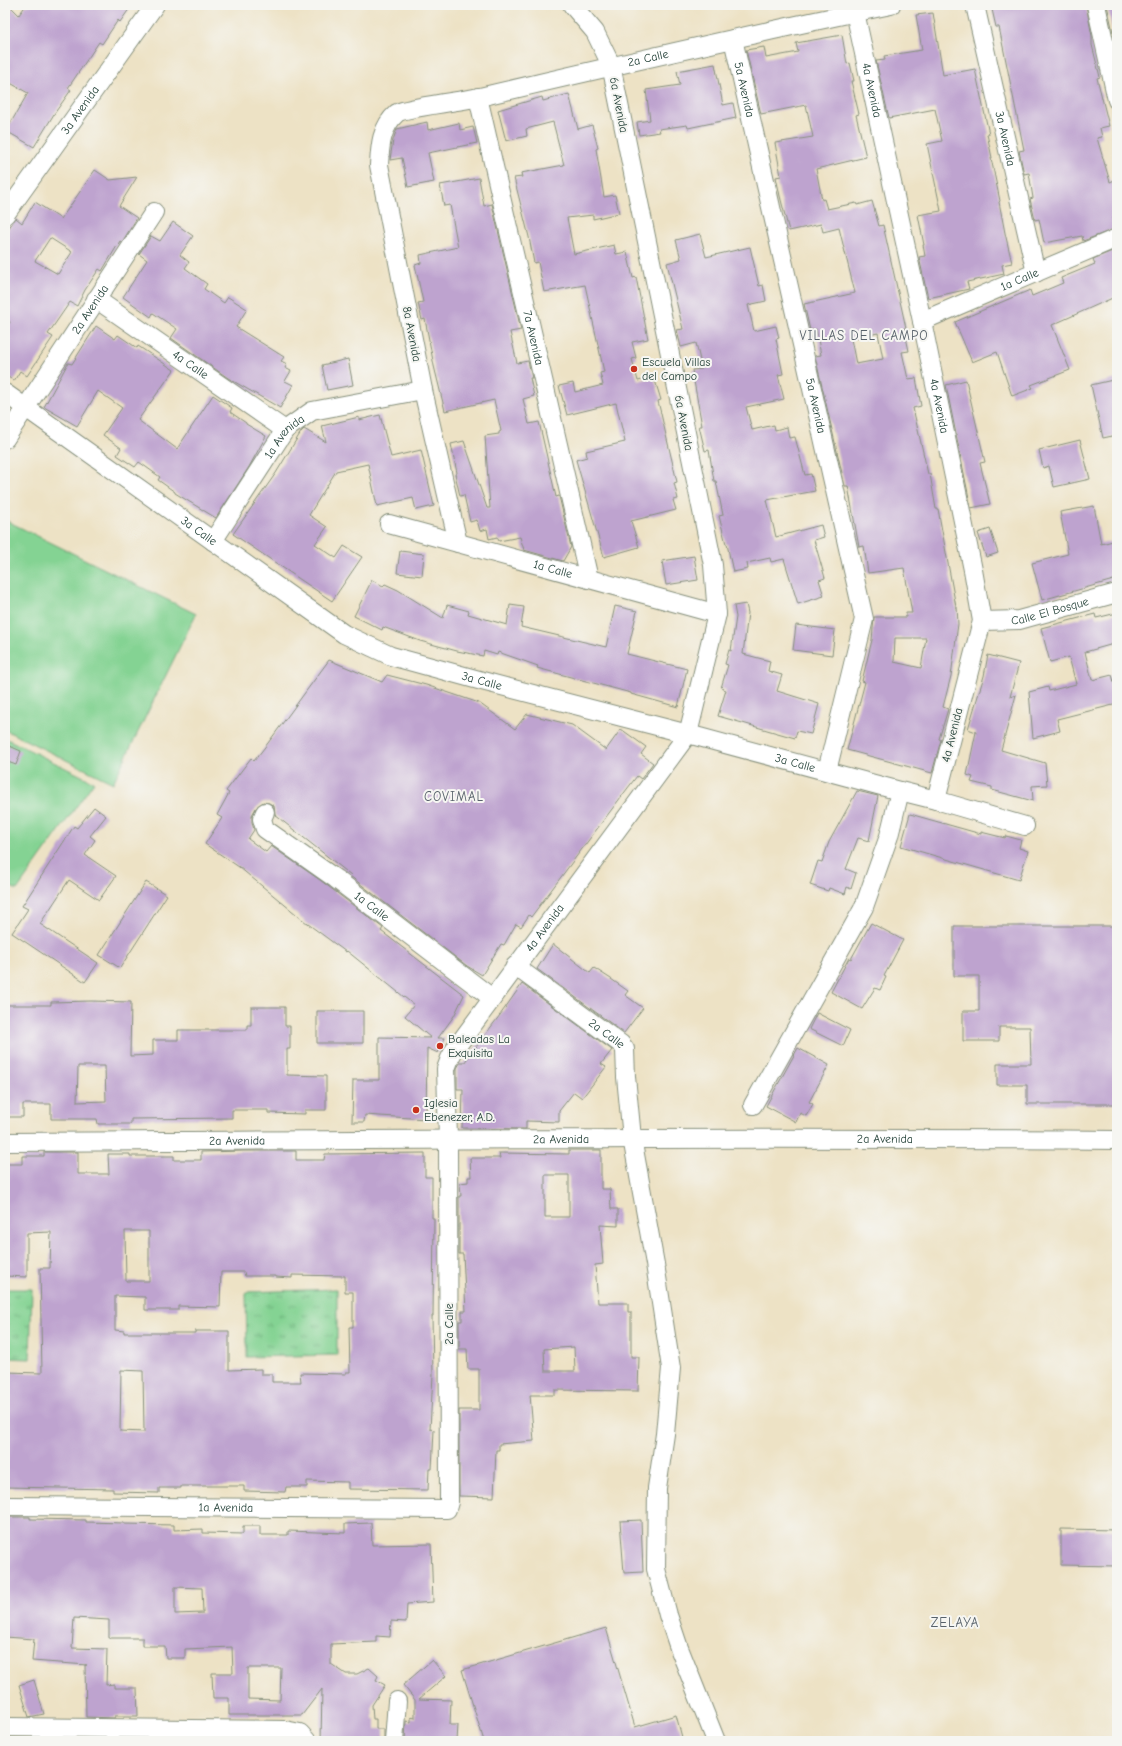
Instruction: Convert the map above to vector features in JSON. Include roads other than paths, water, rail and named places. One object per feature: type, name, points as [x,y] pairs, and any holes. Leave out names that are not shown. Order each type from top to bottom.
[{"type":"street","name":"3a Avenida","points":[[5,215],[155,5]]},
{"type":"street","name":"6a Avenida","points":[[572,5],[595,32],[611,65],[713,565],[717,614],[688,734]]},
{"type":"street","name":"2a Calle","points":[[387,124],[398,112],[478,97],[611,65],[891,5]]},
{"type":"street","name":"3a Avenida","points":[[975,5],[1036,273]]},
{"type":"street","points":[[1096,5],[1117,100]]},
{"type":"street","name":"4a Avenida","points":[[855,12],[922,321],[982,621],[936,800]]},
{"type":"street","name":"5a Avenida","points":[[733,39],[864,619],[827,771]]},
{"type":"street","name":"7a Avenida","points":[[478,97],[589,578]]},
{"type":"street","name":"8a Avenida","points":[[387,124],[380,142],[379,165],[423,390],[458,543]]},
{"type":"street","name":"2a Avenida","points":[[5,439],[154,212]]},
{"type":"street","name":"1a Calle","points":[[922,321],[1117,238]]},
{"type":"street","name":"4a Calle","points":[[96,300],[285,430]]},
{"type":"street","name":"1a Avenida","points":[[213,541],[285,430],[312,411],[423,390]]},
{"type":"street","name":"3a Calle","points":[[5,393],[344,634],[391,656],[827,771],[900,792],[936,800],[1026,826]]},
{"type":"street","name":"1a Calle","points":[[389,524],[717,614]]},
{"type":"street","name":"Calle El Bosque","points":[[982,621],[1019,620],[1117,593]]},
{"type":"street","name":"4a Avenida","points":[[448,1139],[446,1069],[455,1048],[688,734]]},
{"type":"street","points":[[753,1105],[864,907],[889,836],[900,792]]},
{"type":"street","name":"1a Calle","points":[[265,812],[262,819],[265,829],[336,880],[492,998]]},
{"type":"street","name":"2a Calle","points":[[516,966],[621,1044],[625,1049],[632,1138],[655,1264],[671,1368],[657,1488],[656,1570],[666,1609],[679,1648],[716,1741]]},
{"type":"street","name":"2a Avenida","points":[[5,1142],[632,1138],[1117,1140]]},
{"type":"street","name":"2a Calle","points":[[447,1509],[449,1502],[448,1139]]},
{"type":"street","name":"1a Avenida","points":[[5,1506],[447,1509]]},
{"type":"street","points":[[394,1741],[397,1701]]},
{"type":"street","points":[[5,1728],[285,1730],[300,1733],[307,1741]]},
{"type":"place","name":"Escuela Villas del Campo","points":[[634,369]]},
{"type":"place","name":"Baleadas La Exquisita","points":[[440,1046]]},
{"type":"place","name":"Iglesia Ebenezer, A.D.","points":[[416,1110]]},
{"type":"district","name":"VILLAS DEL CAMPO","points":[[864,335]]},
{"type":"district","name":"COVIMAL","points":[[454,796]]},
{"type":"district","name":"ZELAYA","points":[[955,1622]]}]
